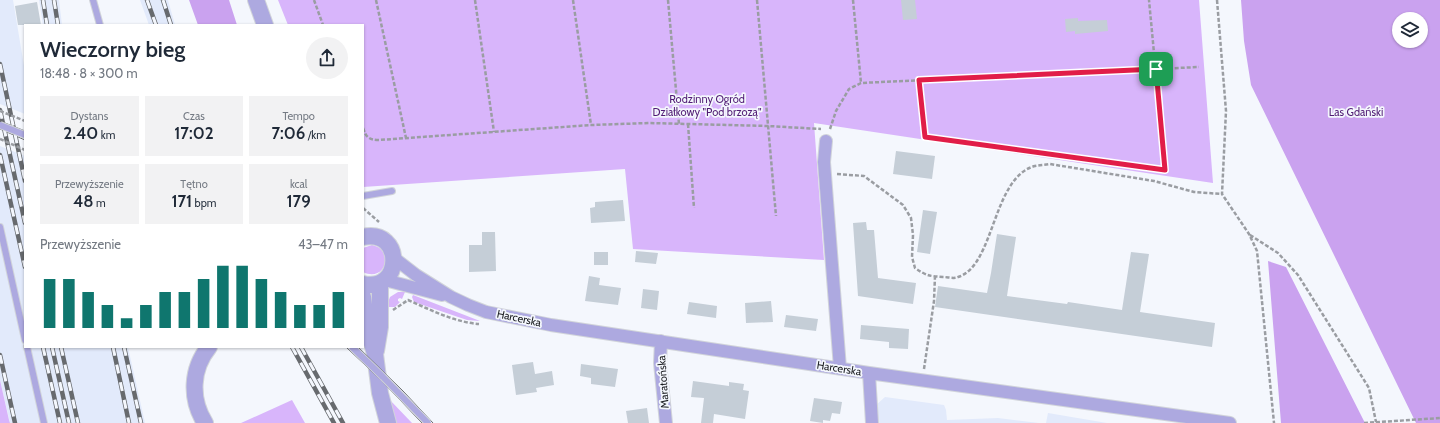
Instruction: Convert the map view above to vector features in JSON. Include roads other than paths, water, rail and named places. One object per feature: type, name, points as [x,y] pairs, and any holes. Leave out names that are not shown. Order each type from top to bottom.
[{"type":"street","points":[[256,0],[264,24]]},
{"type":"street","points":[[824,135],[824,162],[840,368]]},
{"type":"street","points":[[364,284],[374,285],[382,281],[391,274],[394,266],[392,250],[387,243],[380,238],[365,233]]},
{"type":"street","name":"Harcerska","points":[[394,258],[416,275],[451,297],[486,312],[536,322],[840,368],[1230,423]]},
{"type":"street","points":[[375,354],[380,327],[382,281]]},
{"type":"street","name":"Harcerska","points":[[382,281],[451,297]]},
{"type":"street","points":[[364,304],[367,326],[375,354],[380,393],[388,423]]},
{"type":"street","name":"Maratońska","points":[[661,341],[660,362],[666,423]]},
{"type":"street","points":[[204,423],[197,408],[194,389],[197,367],[208,348]]},
{"type":"street","points":[[869,372],[872,423]]},
{"type":"lane","points":[[93,0],[100,24]]},
{"type":"lane","points":[[0,125],[24,135]]},
{"type":"lane","points":[[364,196],[392,190]]},
{"type":"lane","points":[[0,227],[24,335]]},
{"type":"lane","points":[[27,348],[44,423]]},
{"type":"lane","points":[[353,348],[388,381],[428,423]]},
{"type":"tram line","points":[[0,121],[24,131]]},
{"type":"tram line","points":[[0,129],[24,140]]},
{"type":"tram line","points":[[347,348],[381,380],[422,423]]},
{"type":"tram line","points":[[359,348],[433,423]]},
{"type":"railway","points":[[43,0],[47,24]]},
{"type":"railway","points":[[54,0],[58,24]]},
{"type":"railway","points":[[147,0],[156,24]]},
{"type":"railway","points":[[163,0],[171,24]]},
{"type":"railway","points":[[0,64],[24,176]]},
{"type":"railway","points":[[0,110],[24,218]]},
{"type":"railway","points":[[0,155],[24,263]]},
{"type":"railway","points":[[43,348],[60,423]]},
{"type":"railway","points":[[52,348],[69,423]]},
{"type":"railway","points":[[61,348],[78,423]]},
{"type":"railway","points":[[113,348],[129,423]]},
{"type":"railway","points":[[124,348],[141,423]]},
{"type":"railway","points":[[293,348],[334,423]]},
{"type":"railway","points":[[302,348],[343,423]]},
{"type":"railway","points":[[0,355],[15,423]]},
{"type":"park label","name":"Rodzinny Ogród Działkowy \"Pod brzozą\"","points":[[707,105]]},
{"type":"park label","name":"Las Gdański","points":[[1356,112]]}]
